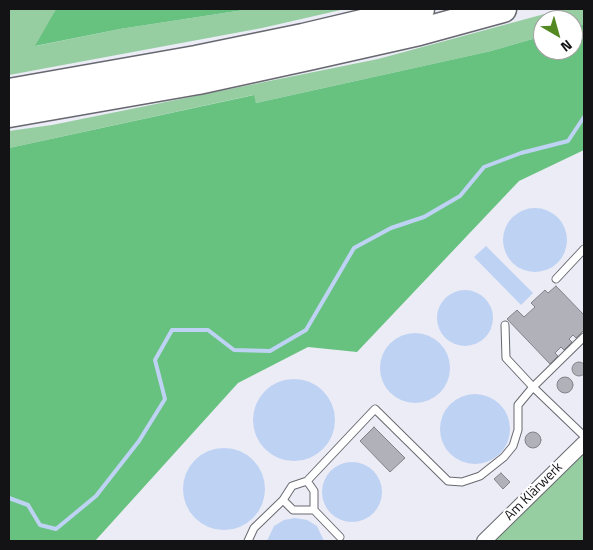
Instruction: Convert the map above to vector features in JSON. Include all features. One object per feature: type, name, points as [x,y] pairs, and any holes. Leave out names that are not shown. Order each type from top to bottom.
[{"type":"highway","points":[[9,92],[303,37],[420,9]]},
{"type":"highway","points":[[9,114],[151,90],[299,59],[419,32],[503,9]]},
{"type":"street","name":"Am Klärwerk","points":[[484,541],[584,443]]},
{"type":"lane","points":[[556,279],[584,249]]},
{"type":"lane","points":[[505,325],[506,358],[584,436]]},
{"type":"lane","points":[[248,541],[254,528],[283,500],[292,486],[307,481],[375,410],[448,481],[462,482],[480,476],[492,468],[513,446],[518,430],[518,405],[533,386],[584,337]]},
{"type":"lane","points":[[307,481],[314,492],[314,510],[340,537]]},
{"type":"lane","points":[[283,500],[293,510],[314,510]]},
{"type":"green space","points":[[9,9],[56,9],[36,46],[120,29],[250,9],[345,9],[262,28],[9,75]]},
{"type":"green space","points":[[56,9],[250,9],[120,29],[35,46]]},
{"type":"green space","points":[[584,9],[584,24],[583,10],[559,10]]},
{"type":"green space","points":[[533,17],[533,39],[491,51],[256,103],[253,95],[9,148],[9,131],[52,125],[378,59]]},
{"type":"green space","points":[[583,24],[584,150],[519,181],[357,352],[308,347],[238,383],[95,541],[9,541],[9,148],[254,95],[256,103],[491,51],[533,39],[533,60],[583,60]]},
{"type":"green space","points":[[584,433],[584,541],[477,541],[573,444]]},
{"type":"water","points":[[535,208],[547,210],[558,217],[565,228],[567,240],[565,252],[558,263],[547,270],[535,272],[523,270],[512,263],[505,252],[503,240],[505,228],[512,217],[523,210]]},
{"type":"water","points":[[486,246],[533,293],[521,305],[474,257]]},
{"type":"water","points":[[465,290],[476,292],[485,298],[491,307],[493,318],[491,329],[485,338],[476,344],[465,346],[454,344],[445,338],[439,329],[437,318],[439,307],[445,298],[454,292]]},
{"type":"water","points":[[415,333],[428,336],[440,343],[447,355],[450,368],[447,381],[440,393],[428,400],[415,403],[402,400],[390,393],[383,381],[380,368],[383,355],[390,343],[402,336]]},
{"type":"water","points":[[286,379],[302,379],[317,386],[328,397],[335,412],[332,436],[323,449],[302,461],[286,461],[271,454],[260,443],[253,428],[253,412],[260,397],[271,386]]},
{"type":"water","points":[[475,394],[488,397],[500,404],[507,416],[510,429],[507,442],[500,454],[488,461],[475,464],[462,461],[450,454],[443,442],[440,429],[443,416],[450,404],[462,397]]},
{"type":"water","points":[[216,448],[232,448],[247,455],[258,466],[265,481],[262,505],[253,518],[232,530],[216,530],[201,523],[190,512],[183,497],[183,481],[190,466],[201,455]]},
{"type":"water","points":[[352,462],[369,467],[377,475],[382,492],[377,509],[369,517],[352,522],[335,517],[327,509],[322,492],[327,475],[335,467]]},
{"type":"water","points":[[295,518],[307,520],[317,526],[324,541],[267,541],[274,526],[284,520]]},
{"type":"building","points":[[556,286],[584,315],[584,330],[576,338],[573,335],[569,339],[572,342],[564,350],[561,347],[555,353],[558,356],[550,364],[507,319],[517,310],[524,317],[535,307],[531,303],[545,290],[548,293]]},
{"type":"building","points":[[579,362],[584,364],[586,369],[584,374],[579,376],[574,374],[572,369],[574,364]]},
{"type":"building","points":[[565,377],[573,385],[565,393],[557,385]]},
{"type":"building","points":[[374,427],[405,458],[390,472],[360,441]]},
{"type":"building","points":[[533,432],[541,440],[533,448],[525,440]]},
{"type":"building","points":[[501,473],[510,482],[503,489],[494,479]]},
{"type":"waterway","points":[[9,498],[28,505],[40,525],[56,529],[96,496],[139,441],[165,399],[155,360],[172,330],[208,330],[234,350],[270,351],[306,330],[354,248],[391,228],[424,217],[460,196],[484,167],[521,153],[568,141],[584,117]]}]
